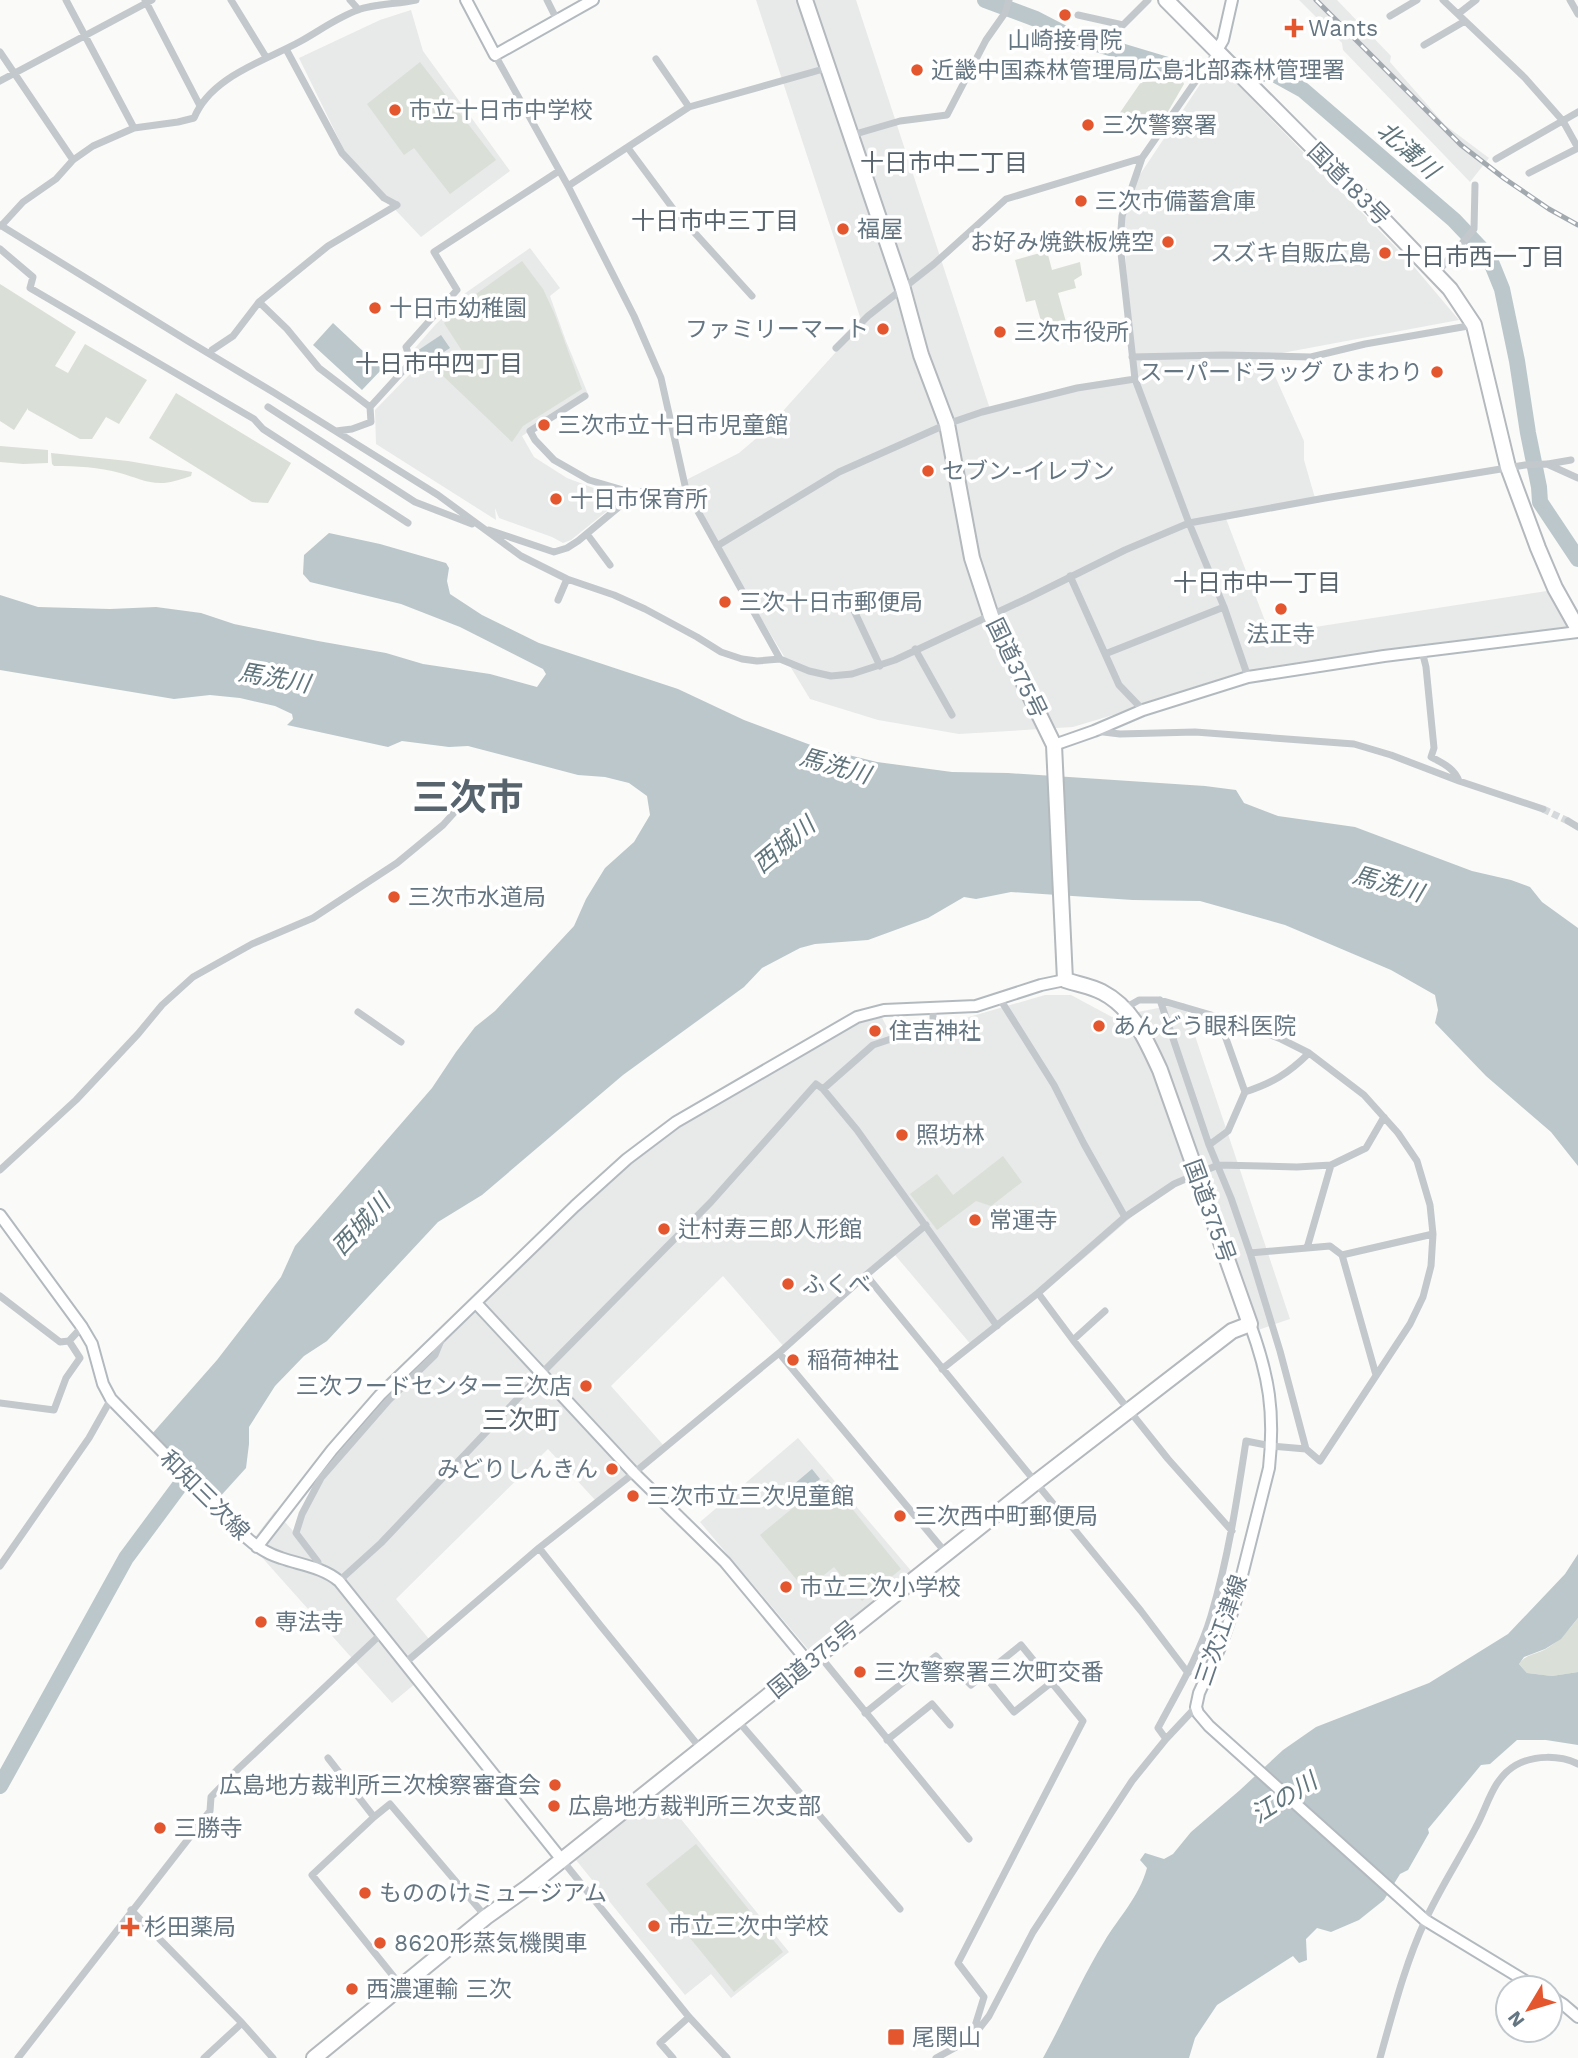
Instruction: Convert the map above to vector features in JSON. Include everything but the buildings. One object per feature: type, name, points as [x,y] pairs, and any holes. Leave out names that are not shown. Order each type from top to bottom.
[{"type":"highway","name":"国道375号","points":[[314,2058],[486,1917],[562,1860],[1129,1409],[1232,1331],[1250,1324],[1160,1070],[1144,1036],[1125,1008],[1101,991],[1065,980],[1054,745],[991,616],[972,558],[947,424],[921,355],[903,289],[805,0]]},
{"type":"highway","name":"国道183号","points":[[1166,0],[1436,274],[1450,289],[1474,325],[1508,467],[1542,558],[1578,631]]},
{"type":"street","points":[[66,0],[134,128]]},
{"type":"street","points":[[231,0],[266,57]]},
{"type":"street","points":[[350,0],[358,9]]},
{"type":"street","points":[[416,0],[358,9],[286,49],[266,57],[228,78],[199,104],[194,118],[134,128],[93,146],[73,160],[56,179],[23,202],[1,225],[438,495],[521,556],[567,579],[634,604],[720,652],[749,660],[780,659],[809,671],[831,676],[852,674],[880,666],[991,616],[1125,550],[1189,523],[1508,467],[1571,460]]},
{"type":"street","points":[[466,0],[568,186],[634,316],[661,379],[686,480],[686,490],[780,659]]},
{"type":"street","points":[[547,0],[557,20]]},
{"type":"street","points":[[495,55],[593,0]]},
{"type":"street","points":[[1078,15],[1123,25],[1148,0]]},
{"type":"street","points":[[1232,0],[1223,40],[1142,158],[1122,216],[1120,244],[1135,379],[1224,607],[1248,677]]},
{"type":"street","points":[[1390,16],[1417,0]]},
{"type":"street","points":[[1443,0],[1525,78],[1563,121],[1578,148],[1529,173]]},
{"type":"street","points":[[1458,13],[1476,0]]},
{"type":"street","points":[[1570,0],[1578,14]]},
{"type":"street","points":[[0,81],[148,1],[199,104]]},
{"type":"street","points":[[852,135],[900,121],[947,115],[1007,4]]},
{"type":"street","points":[[1424,45],[1465,21]]},
{"type":"street","points":[[210,354],[233,336],[259,302],[328,246],[397,205],[384,198],[342,153],[286,49]]},
{"type":"street","points":[[0,52],[73,160]]},
{"type":"street","points":[[656,59],[689,107]]},
{"type":"street","points":[[568,186],[689,107],[827,68]]},
{"type":"street","points":[[1496,159],[1578,111]]},
{"type":"street","points":[[628,148],[674,210],[752,296]]},
{"type":"street","points":[[836,348],[868,316],[934,264],[1006,199],[1142,158]]},
{"type":"street","points":[[335,431],[352,429],[371,422],[370,407],[411,362],[406,347],[457,290],[435,252],[559,171]]},
{"type":"street","points":[[1436,274],[1474,229],[1475,185]]},
{"type":"street","points":[[0,249],[33,277],[30,288],[254,419],[263,429],[408,523]]},
{"type":"street","points":[[259,302],[287,329],[319,368],[370,407]]},
{"type":"street","points":[[1132,357],[1311,357],[1365,344],[1474,325]]},
{"type":"street","points":[[717,546],[839,472],[947,424],[982,412],[1077,388],[1135,379]]},
{"type":"street","points":[[585,396],[530,431],[554,460],[589,480],[630,492],[686,490]]},
{"type":"street","points":[[268,407],[415,502],[554,552],[567,548],[587,534],[620,506],[630,492]]},
{"type":"street","points":[[1544,465],[1578,478]]},
{"type":"street","points":[[587,534],[610,565]]},
{"type":"street","points":[[1070,576],[1119,685],[1143,710]]},
{"type":"street","points":[[558,600],[567,579]]},
{"type":"street","points":[[849,600],[880,666]]},
{"type":"street","points":[[1105,654],[1224,607]]},
{"type":"street","points":[[1054,745],[1143,710],[1248,677],[1578,631]]},
{"type":"street","points":[[915,649],[952,715]]},
{"type":"street","points":[[1422,651],[1434,748],[1431,757],[1450,767],[1458,781]]},
{"type":"street","points":[[1094,731],[1120,734],[1195,732],[1354,744],[1543,809]]},
{"type":"street","points":[[0,1170],[76,1100],[162,1005],[193,977],[252,944],[313,918],[386,870],[443,825],[463,799]]},
{"type":"street","points":[[1568,821],[1578,827]]},
{"type":"street","points":[[257,1546],[332,1450],[380,1395],[575,1206],[627,1159],[676,1122],[857,1017],[884,1010],[976,1006],[1065,980]]},
{"type":"street","points":[[1000,999],[1054,1085],[1125,1217]]},
{"type":"street","points":[[1125,1008],[1139,1000],[1160,1000],[1218,1016],[1309,1053],[1364,1095],[1398,1133],[1417,1161],[1430,1205],[1433,1234],[1431,1266],[1423,1297],[1410,1324],[1320,1461],[1306,1449],[1250,1253],[1209,1145],[1160,1000]]},
{"type":"street","points":[[823,1089],[873,1045],[933,1025],[933,1007]]},
{"type":"street","points":[[358,1012],[401,1042]]},
{"type":"street","points":[[1209,1145],[1228,1131],[1245,1092],[1218,1016]]},
{"type":"street","points":[[1245,1092],[1270,1083],[1291,1070],[1309,1053]]},
{"type":"street","points":[[339,1581],[381,1543],[543,1372],[711,1202],[816,1084],[857,1130],[997,1326]]},
{"type":"street","points":[[942,1369],[1038,1293],[1125,1217],[1174,1184],[1218,1165],[1331,1165],[1366,1148],[1384,1116]]},
{"type":"street","points":[[1307,1248],[1331,1165]]},
{"type":"street","name":"和知三次線","points":[[0,1215],[82,1327],[92,1344],[103,1384],[111,1399],[257,1546],[282,1559],[330,1574],[339,1581],[562,1860]]},
{"type":"street","points":[[405,1663],[539,1548],[779,1353],[866,1275],[926,1226]]},
{"type":"street","points":[[1342,1255],[1433,1234]]},
{"type":"street","points":[[1250,1253],[1330,1246],[1342,1255],[1376,1376]]},
{"type":"street","points":[[866,1275],[1188,1672]]},
{"type":"street","points":[[1038,1293],[1168,1459],[1232,1531]]},
{"type":"street","points":[[0,1296],[60,1342],[69,1340],[82,1327]]},
{"type":"street","points":[[477,1303],[634,1473],[725,1562],[865,1713],[969,1839]]},
{"type":"street","points":[[1073,1340],[1105,1311]]},
{"type":"street","name":"三次江津線","points":[[1250,1324],[1268,1379],[1271,1408],[1269,1468],[1234,1607],[1221,1645],[1199,1693],[1196,1707],[1198,1713],[1209,1726],[1422,1917],[1514,1974]]},
{"type":"street","points":[[318,1569],[318,1562],[296,1533],[302,1514],[321,1478],[389,1400],[435,1354],[446,1331]]},
{"type":"street","points":[[0,1404],[54,1409],[66,1378],[80,1358],[69,1340]]},
{"type":"street","points":[[779,1353],[946,1553]]},
{"type":"street","points":[[0,1566],[89,1438],[111,1399]]},
{"type":"street","points":[[1166,1739],[1158,1728],[1188,1672],[1210,1618],[1232,1531],[1246,1441],[1306,1449]]},
{"type":"street","points":[[539,1548],[701,1749]]},
{"type":"street","points":[[18,2058],[210,1811],[211,1797],[380,1635]]},
{"type":"street","points":[[865,1713],[936,1656],[947,1670],[956,1670],[971,1685],[1021,1645],[1083,1721],[958,1963],[984,1997],[971,2039]]},
{"type":"street","points":[[984,1675],[1014,1712],[1052,1682]]},
{"type":"street","points":[[887,1740],[932,1704],[950,1725]]},
{"type":"street","points":[[936,2058],[971,2039],[989,2016],[1033,1932],[1132,1781],[1196,1707]]},
{"type":"street","points":[[737,1720],[900,1909]]},
{"type":"street","points":[[328,1758],[374,1816]]},
{"type":"street","points":[[1380,2058],[1422,1917],[1478,1824],[1496,1784],[1504,1774],[1527,1760],[1566,1758],[1578,1763]]},
{"type":"street","points":[[402,1987],[312,1875],[374,1816],[390,1804],[486,1917]]},
{"type":"street","points":[[562,1860],[690,2017],[727,2058]]},
{"type":"street","points":[[131,1910],[273,2058]]},
{"type":"street","points":[[1564,2005],[1578,2017]]},
{"type":"street","points":[[673,2058],[660,2043],[690,2017]]},
{"type":"street","points":[[204,2058],[242,2023]]},
{"type":"shaded area","points":[[756,0],[856,0],[990,409],[1133,377],[1123,216],[1125,197],[1203,80],[1233,80],[1410,262],[1459,320],[1266,356],[1304,441],[1304,460],[1315,498],[1225,516],[1270,634],[1560,589],[1572,631],[1249,674],[1073,727],[959,734],[878,720],[810,699],[694,508],[686,480],[739,453],[765,431],[862,323]]},
{"type":"shaded area","points":[[1299,0],[1337,0],[1391,56],[1390,62],[1445,125],[1489,158],[1470,182],[1343,50],[1342,43]]},
{"type":"shaded area","name":"市立十日市中学校","points":[[411,10],[423,51],[510,171],[421,237],[350,162],[299,58],[380,20]]},
{"type":"shaded area","points":[[420,62],[496,160],[450,194],[414,148],[404,155],[367,104]]},
{"type":"shaded area","points":[[1150,69],[1182,80],[1184,84],[1159,127],[1119,114]]},
{"type":"shaded area","points":[[530,248],[560,288],[550,296],[588,394],[522,436],[534,457],[567,478],[612,495],[617,503],[571,540],[563,543],[499,518],[495,508],[496,520],[376,444],[375,410],[415,369],[408,356],[462,300],[464,294]]},
{"type":"shaded area","points":[[1047,251],[1052,270],[1080,262],[1082,275],[1074,280],[1076,288],[1058,293],[1066,322],[1043,328],[1035,300],[1026,302],[1015,260]]},
{"type":"shaded area","points":[[522,261],[543,289],[582,389],[523,426],[512,442],[440,373],[464,354],[444,323],[466,305],[469,299]]},
{"type":"shaded area","points":[[0,284],[76,332],[55,366],[68,373],[85,344],[147,380],[119,424],[106,417],[92,439],[80,439],[28,408],[14,430],[0,421]]},
{"type":"shaded area","points":[[176,393],[291,463],[268,503],[252,502],[149,438]]},
{"type":"shaded area","points":[[0,446],[48,450],[48,463],[0,462]]},
{"type":"shaded area","points":[[51,453],[128,461],[192,472],[191,476],[177,480],[152,482],[104,469],[54,466]]},
{"type":"shaded area","points":[[1045,995],[1071,995],[1112,1017],[1184,1003],[1290,1319],[1252,1332],[1196,1174],[1150,1201],[1082,1260],[973,1347],[895,1255],[785,1348],[723,1276],[611,1386],[665,1447],[596,1501],[548,1449],[396,1599],[429,1639],[400,1664],[416,1683],[392,1703],[250,1544],[275,1511],[294,1532],[311,1495],[350,1440],[429,1347],[639,1147],[878,1010],[893,1039]]},
{"type":"shaded area","points":[[1003,1156],[1022,1182],[991,1206],[976,1201],[937,1230],[910,1194],[937,1174],[953,1195]]},
{"type":"shaded area","points":[[798,1438],[913,1573],[812,1654],[700,1522]]},
{"type":"shaded area","points":[[828,1479],[901,1569],[862,1601],[834,1567],[805,1590],[760,1535]]},
{"type":"shaded area","points":[[1578,1618],[1578,1672],[1552,1676],[1527,1673],[1519,1664],[1527,1656],[1553,1644]]},
{"type":"shaded area","points":[[659,1792],[789,1952],[731,1998],[711,1974],[685,1995],[576,1860]]},
{"type":"shaded area","points":[[696,1844],[783,1952],[734,1992],[646,1884]]},
{"type":"water","points":[[333,323],[382,369],[362,390],[313,345]]},
{"type":"water","points":[[441,335],[450,348],[422,366],[414,353]]},
{"type":"water","name":"馬洗川","points":[[329,533],[446,563],[449,568],[447,581],[450,594],[482,615],[539,643],[678,689],[744,720],[816,747],[877,762],[952,772],[1008,773],[1236,790],[1244,803],[1278,816],[1355,827],[1472,871],[1530,887],[1542,902],[1578,928],[1578,1166],[1551,1132],[1486,1076],[1435,1023],[1438,1010],[1435,995],[1391,970],[1285,925],[1200,901],[1133,900],[1011,892],[976,899],[964,897],[928,918],[868,940],[815,944],[800,948],[762,968],[744,987],[623,1075],[482,1195],[438,1222],[327,1341],[304,1356],[275,1386],[249,1427],[246,1468],[217,1500],[151,1435],[217,1360],[281,1277],[295,1246],[432,1088],[475,1027],[495,1011],[574,926],[586,899],[605,868],[634,842],[650,815],[647,796],[629,783],[605,777],[578,775],[468,746],[449,747],[402,741],[388,747],[287,725],[293,719],[292,714],[275,706],[240,698],[210,695],[174,699],[0,670],[0,595],[38,607],[156,607],[201,613],[234,624],[386,653],[423,664],[490,674],[537,687],[546,674],[543,669],[460,627],[401,604],[310,582],[303,574],[304,555]]},
{"type":"water","points":[[812,1469],[820,1479],[795,1500],[787,1490]]},
{"type":"water","name":"江の川","points":[[1578,1554],[1578,1618],[1561,1639],[1524,1657],[1519,1664],[1527,1673],[1552,1676],[1578,1672],[1578,1745],[1546,1740],[1517,1740],[1490,1764],[1481,1765],[1428,1829],[1429,1833],[1408,1870],[1400,1874],[1384,1900],[1359,1920],[1331,1932],[1317,1928],[1306,1939],[1307,1960],[1299,1963],[1293,1956],[1217,2005],[1195,2038],[1189,2058],[1043,2058],[1096,1956],[1139,1888],[1147,1868],[1140,1860],[1145,1853],[1164,1859],[1173,1854],[1191,1832],[1283,1750],[1316,1727],[1429,1683],[1508,1634],[1565,1574]]},
{"type":"waterway","name":"北溝川","points":[[985,0],[1036,19],[1067,35],[1167,65],[1189,70],[1274,74],[1303,90],[1454,220],[1489,257],[1502,289],[1517,361],[1540,502],[1578,559]]},
{"type":"waterway","name":"西城川","points":[[0,1786],[126,1558],[195,1465]]},
{"type":"tunnel","points":[[1543,809],[1568,821]]},
{"type":"railway","points":[[1316,0],[1461,145],[1505,179],[1578,225]]},
{"type":"place","name":"山崎接骨院","points":[[1065,15]]},
{"type":"place","name":"Wants","points":[[1294,28]]},
{"type":"place","name":"近畿中国森林管理局広島北部森林管理署","points":[[917,70]]},
{"type":"place","name":"市立十日市中学校","points":[[395,110]]},
{"type":"place","name":"三次警察署","points":[[1088,125]]},
{"type":"place","name":"三次市備蓄倉庫","points":[[1081,201]]},
{"type":"place","name":"福屋","points":[[843,229]]},
{"type":"place","name":"お好み焼鉄板焼空","points":[[1168,242]]},
{"type":"place","name":"スズキ自販広島","points":[[1385,253]]},
{"type":"place","name":"十日市幼稚園","points":[[375,308]]},
{"type":"place","name":"ファミリーマート","points":[[883,329]]},
{"type":"place","name":"三次市役所","points":[[1000,332]]},
{"type":"place","name":"スーパードラッグ ひまわり","points":[[1437,372]]},
{"type":"place","name":"三次市立十日市児童館","points":[[544,425]]},
{"type":"place","name":"セブン-イレブン","points":[[928,471]]},
{"type":"place","name":"十日市保育所","points":[[556,499]]},
{"type":"place","name":"三次十日市郵便局","points":[[725,602]]},
{"type":"place","name":"法正寺","points":[[1281,609]]},
{"type":"place","name":"三次市水道局","points":[[394,897]]},
{"type":"place","name":"あんどう眼科医院","points":[[1099,1026]]},
{"type":"place","name":"住吉神社","points":[[875,1031]]},
{"type":"place","name":"照坊林","points":[[902,1135]]},
{"type":"place","name":"常運寺","points":[[975,1220]]},
{"type":"place","name":"辻村寿三郎人形館","points":[[664,1229]]},
{"type":"place","name":"ふくべ","points":[[788,1284]]},
{"type":"place","name":"稲荷神社","points":[[793,1360]]},
{"type":"place","name":"三次フードセンター三次店","points":[[586,1386]]},
{"type":"place","name":"みどりしんきん","points":[[612,1469]]},
{"type":"place","name":"三次市立三次児童館","points":[[633,1496]]},
{"type":"place","name":"三次西中町郵便局","points":[[900,1516]]},
{"type":"place","name":"市立三次小学校","points":[[786,1587]]},
{"type":"place","name":"専法寺","points":[[261,1622]]},
{"type":"place","name":"三次警察署三次町交番","points":[[860,1672]]},
{"type":"place","name":"広島地方裁判所三次検察審査会","points":[[555,1785]]},
{"type":"place","name":"広島地方裁判所三次支部","points":[[554,1806]]},
{"type":"place","name":"三勝寺","points":[[160,1828]]},
{"type":"place","name":"もののけミュージアム","points":[[365,1893]]},
{"type":"place","name":"市立三次中学校","points":[[654,1926]]},
{"type":"place","name":"杉田薬局","points":[[130,1927]]},
{"type":"place","name":"8620形蒸気機関車","points":[[380,1943]]},
{"type":"place","name":"西濃運輸 三次","points":[[352,1989]]},
{"type":"place","name":"尾関山","points":[[896,2037]]},
{"type":"district","name":"十日市中二丁目","points":[[944,163]]},
{"type":"district","name":"十日市中三丁目","points":[[715,221]]},
{"type":"district","name":"十日市西一丁目","points":[[1481,257]]},
{"type":"district","name":"十日市中四丁目","points":[[439,364]]},
{"type":"district","name":"十日市中一丁目","points":[[1257,583]]},
{"type":"district","name":"三次市","points":[[468,797]]},
{"type":"district","name":"三次町","points":[[521,1420]]}]
